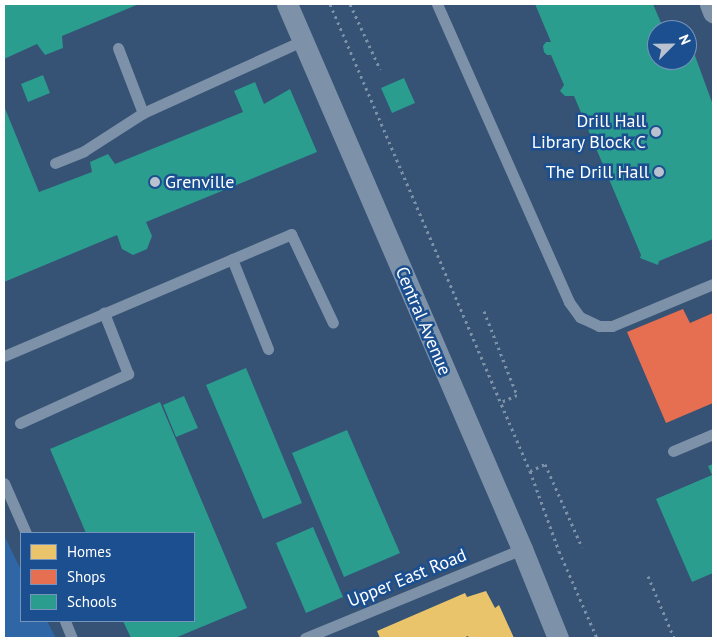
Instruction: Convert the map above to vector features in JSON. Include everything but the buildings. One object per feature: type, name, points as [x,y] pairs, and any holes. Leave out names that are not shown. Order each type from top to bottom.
[{"type":"street","name":"Central Avenue","points":[[287,4],[522,549],[558,638]]},
{"type":"street","points":[[710,4],[713,12]]},
{"type":"lane","points":[[437,4],[569,302],[580,316],[599,326],[612,326],[713,284]]},
{"type":"lane","points":[[55,163],[84,151],[143,113],[302,41]]},
{"type":"lane","points":[[118,48],[143,113]]},
{"type":"lane","points":[[4,356],[291,234],[333,323]]},
{"type":"lane","points":[[232,259],[268,350]]},
{"type":"lane","points":[[20,423],[128,374],[104,313]]},
{"type":"lane","points":[[673,451],[713,434]]},
{"type":"lane","points":[[4,483],[26,532]]},
{"type":"lane","name":"Upper East Road","points":[[305,638],[522,549]]},
{"type":"lane","points":[[64,622],[72,638]]},
{"type":"path","points":[[330,4],[530,471],[559,552],[597,638]]},
{"type":"path","points":[[350,4],[380,69]]},
{"type":"path","points":[[484,311],[517,395],[500,402]]},
{"type":"path","points":[[530,471],[544,464],[582,547]]},
{"type":"path","points":[[648,576],[674,638]]},
{"type":"shaded area","points":[[4,535],[20,568],[20,622],[48,622],[56,638],[4,638]]},
{"type":"place","name":"Drill Hall Library Block C","points":[[656,132]]},
{"type":"place","name":"The Drill Hall","points":[[659,172]]},
{"type":"place","name":"Grenville","points":[[155,182]]}]
